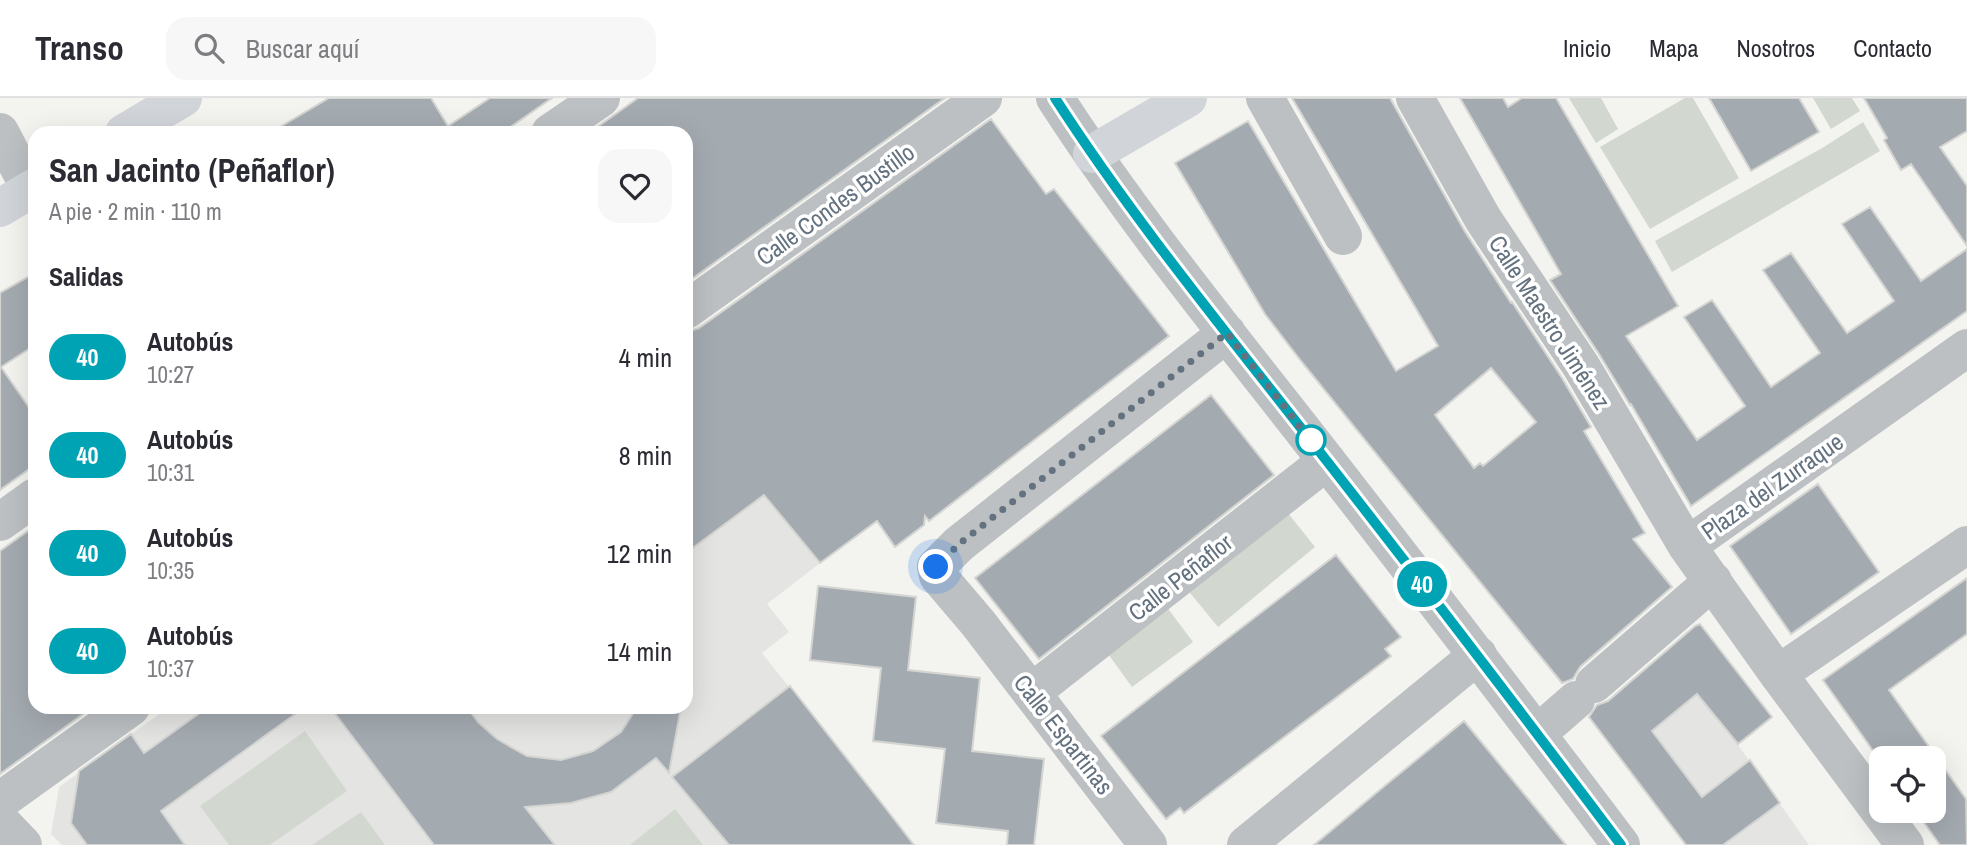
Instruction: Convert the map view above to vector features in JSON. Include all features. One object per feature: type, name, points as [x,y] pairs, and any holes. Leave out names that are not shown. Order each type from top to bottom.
[{"type":"street","points":[[136,126],[183,98]]},
{"type":"street","points":[[560,126],[601,98]]},
{"type":"street","name":"Calle Condes Bustillo","points":[[693,305],[983,98]]},
{"type":"street","points":[[1055,98],[1092,154],[1227,333],[1478,655],[1621,845]]},
{"type":"street","points":[[1092,154],[1188,98]]},
{"type":"street","points":[[1265,98],[1343,236]]},
{"type":"street","name":"Calle Maestro Jiménez","points":[[1415,98],[1483,219],[1592,360],[1687,546]]},
{"type":"street","points":[[0,132],[22,194]]},
{"type":"street","name":"Calle Espartinas","points":[[1148,845],[1032,692],[939,576],[936,567],[941,560],[1227,333]]},
{"type":"street","name":"Plaza del Zurraque","points":[[1905,845],[1687,546],[1967,348]]},
{"type":"street","name":"Calle Peñaflor","points":[[1032,692],[1327,461]]},
{"type":"street","points":[[0,522],[28,502]]},
{"type":"street","points":[[1778,674],[1967,545]]},
{"type":"street","points":[[1537,734],[1713,581]]},
{"type":"street","points":[[1246,845],[1478,655]]},
{"type":"street","points":[[0,801],[121,714]]},
{"type":"street","points":[[0,821],[23,845]]},
{"type":"shaded area","points":[[1569,98],[1601,98],[1618,129],[1596,143]]},
{"type":"shaded area","points":[[1685,98],[1693,98],[1739,178],[1650,229],[1600,147]]},
{"type":"shaded area","points":[[1813,98],[1852,98],[1860,111],[1831,129]]},
{"type":"shaded area","points":[[1863,122],[1880,151],[1672,272],[1655,241],[1824,147]]},
{"type":"shaded area","points":[[693,422],[764,495],[820,563],[767,604],[789,632],[762,653],[914,845],[62,845],[51,834],[59,787],[159,714],[693,714]]},
{"type":"shaded area","points":[[1284,508],[1315,547],[1218,627],[1186,588]]},
{"type":"shaded area","points":[[1166,606],[1193,642],[1132,687],[1106,651]]},
{"type":"shaded area","points":[[1714,642],[1772,717],[1738,745],[1809,845],[1686,845],[1604,736]]},
{"type":"shaded area","points":[[305,731],[347,791],[270,845],[229,845],[200,806]]},
{"type":"shaded area","points":[[675,809],[703,845],[630,845]]},
{"type":"shaded area","points":[[361,812],[385,845],[312,845]]},
{"type":"building","points":[[329,98],[431,98],[448,126],[282,126]]},
{"type":"building","points":[[490,98],[552,98],[512,126],[448,126]]},
{"type":"building","points":[[638,98],[945,98],[693,278],[693,126],[599,126]]},
{"type":"building","points":[[1292,98],[1390,98],[1464,230],[1562,378],[1591,427],[1584,431],[1645,533],[1633,539],[1672,587],[1580,667],[1573,679],[1562,683],[1301,361],[1265,314],[1175,163],[1248,121],[1396,371],[1438,346]],"holes":[[[1491,368],[1536,422],[1483,466],[1480,463],[1474,468],[1435,415]]]},
{"type":"building","points":[[1460,98],[1503,98],[1508,107],[1522,98],[1556,98],[1678,306],[1626,336],[1697,440],[1745,406],[1684,317],[1712,300],[1771,387],[1820,353],[1763,270],[1791,253],[1847,333],[1894,301],[1842,224],[1870,207],[1921,281],[1967,249],[1967,311],[1691,506],[1631,404],[1550,280],[1561,274]]},
{"type":"building","points":[[1709,98],[1799,98],[1819,132],[1751,171]]},
{"type":"building","points":[[1864,98],[1967,98],[1967,131],[1940,147],[1967,186],[1967,246],[1911,164],[1901,170],[1884,140],[1887,138]]},
{"type":"building","points":[[991,119],[1046,194],[1054,189],[1169,336],[929,521],[925,516],[924,525],[895,547],[877,521],[820,563],[764,495],[693,548],[693,330]]},
{"type":"building","points":[[28,277],[28,350],[1,367],[28,406],[28,470],[0,490],[0,293]]},
{"type":"building","points":[[1211,395],[1274,475],[1039,659],[975,578]]},
{"type":"building","points":[[1818,484],[1879,572],[1791,634],[1730,546]]},
{"type":"building","points":[[28,531],[28,714],[83,714],[0,774],[0,551]]},
{"type":"building","points":[[1336,555],[1401,637],[1385,649],[1391,656],[1184,813],[1180,808],[1166,819],[1101,736]]},
{"type":"building","points":[[1967,578],[1967,634],[1889,690],[1929,746],[1870,746],[1823,680]]},
{"type":"building","points":[[818,586],[916,597],[908,670],[980,678],[972,751],[1044,759],[1034,845],[1007,845],[1008,831],[936,823],[945,749],[873,741],[881,668],[810,660]]},
{"type":"building","points":[[1700,624],[1772,717],[1738,744],[1697,694],[1652,731],[1702,797],[1750,760],[1780,803],[1723,845],[1686,845],[1589,717],[1597,705],[1608,701]]},
{"type":"building","points":[[790,686],[914,845],[729,845],[672,777]]},
{"type":"building","points":[[198,714],[295,714],[161,811],[185,845],[87,845],[71,823],[79,771],[131,734],[144,753]]},
{"type":"building","points":[[335,714],[472,714],[497,739],[527,756],[561,760],[593,751],[621,732],[633,714],[680,714],[669,773],[656,758],[611,792],[571,803],[525,807],[555,845],[434,845]]},
{"type":"building","points":[[1464,721],[1566,845],[1314,845],[1387,784]]},
{"type":"building","points":[[1946,771],[1966,799],[1967,845],[1940,845],[1924,823],[1946,823]]},
{"type":"bus line","name":"40","points":[[1055,98],[1092,154],[1193,288],[1478,655],[1621,845]]},
{"type":"route","points":[[936,567],[959,544],[1227,333],[1314,445],[1311,440]]}]
